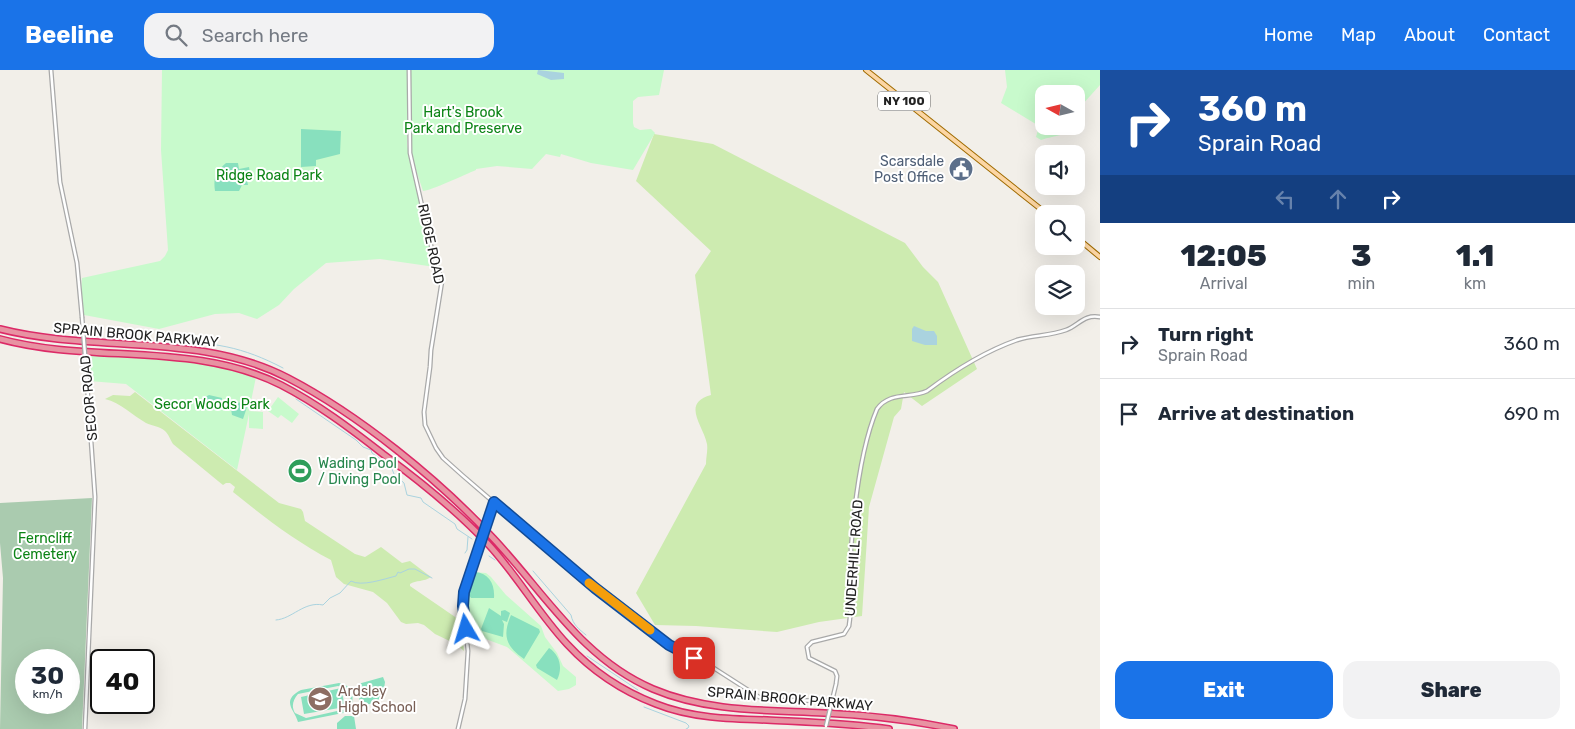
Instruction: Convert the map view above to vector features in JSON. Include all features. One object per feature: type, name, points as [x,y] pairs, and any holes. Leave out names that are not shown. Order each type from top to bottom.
[{"type":"highway","name":"SPRAIN BROOK PARKWAY","points":[[0,329],[53,339],[183,349],[218,354],[253,363],[294,381],[362,425],[432,480],[491,536],[560,618],[585,644],[620,672],[652,689],[677,698],[712,706],[870,716],[954,729]]},
{"type":"highway","name":"SPRAIN BROOK PARKWAY","points":[[0,339],[38,346],[216,364],[259,375],[292,391],[345,425],[444,502],[495,552],[562,638],[580,657],[616,684],[648,701],[682,712],[708,717],[842,724],[889,729]]},
{"type":"main road","name":"NY 100","points":[[866,70],[1036,205]]},
{"type":"main road","points":[[1085,244],[1100,257]]},
{"type":"street","name":"SECOR ROAD","points":[[51,70],[60,182],[77,263],[95,497],[85,729]]},
{"type":"street","name":"RIDGE ROAD","points":[[409,70],[410,153],[432,250],[442,281],[430,350],[424,419],[429,436],[443,458],[494,502]]},
{"type":"street","name":"UNDERHILL ROAD","points":[[826,728],[836,684],[835,672],[809,658],[807,648],[812,642],[844,634],[849,626],[851,550],[855,514],[868,439],[880,405],[893,397],[922,394],[966,363],[1018,340],[1054,334],[1065,330],[1088,316],[1100,317]]},
{"type":"street","points":[[458,729],[465,699],[468,651],[463,600],[464,592],[494,502],[568,567],[669,645],[706,664],[759,697],[779,700],[832,701]]},
{"type":"green space","name":"Ridge Road Park","points":[[162,70],[407,70],[407,145],[425,220],[429,248],[435,267],[380,259],[326,263],[294,289],[279,305],[257,319],[239,313],[215,314],[159,329],[84,315],[81,290],[82,278],[160,261],[168,250],[161,150]]},
{"type":"green space","name":"Hart's Brook Park and Preserve","points":[[410,70],[664,70],[659,95],[638,97],[633,101],[634,127],[640,130],[651,129],[655,133],[633,170],[591,163],[561,154],[560,157],[546,154],[532,169],[497,166],[476,169],[423,191],[412,158]]},
{"type":"green space","points":[[1005,70],[1100,70],[1100,85],[1085,102],[1085,85],[1035,85],[1035,124],[1001,103],[1007,87]]},
{"type":"green space","points":[[301,129],[341,131],[340,154],[316,160],[316,166],[301,167]]},
{"type":"green space","points":[[654,134],[713,144],[905,243],[923,267],[938,282],[977,369],[922,406],[904,392],[901,409],[894,417],[869,507],[862,616],[819,622],[777,632],[655,625],[636,593],[706,464],[707,444],[695,409],[697,403],[711,395],[695,275],[711,251],[636,181]]},
{"type":"green space","points":[[1037,135],[1060,135],[1041,140],[1036,137]]},
{"type":"green space","points":[[226,163],[238,163],[239,169],[249,167],[250,173],[240,174],[240,176],[246,176],[248,185],[242,185],[239,191],[215,191],[214,182],[216,175]]},
{"type":"green space","name":"Secor Woods Park","points":[[88,355],[194,362],[236,370],[256,377],[249,411],[263,412],[263,429],[249,428],[249,414],[237,470],[126,384],[89,381]]},
{"type":"green space","points":[[135,392],[279,503],[301,509],[305,521],[355,554],[365,557],[381,547],[402,563],[410,561],[431,577],[412,583],[410,586],[461,621],[464,651],[456,644],[435,634],[424,625],[401,622],[387,603],[373,592],[344,584],[336,577],[331,560],[292,537],[256,511],[233,492],[235,487],[230,483],[223,485],[173,444],[165,431],[146,423],[121,406],[105,399],[113,395],[130,396]]},
{"type":"green space","points":[[209,395],[222,398],[221,404],[216,410],[205,410],[205,397]]},
{"type":"green space","points":[[278,397],[299,414],[292,423],[281,415],[278,418],[268,411]]},
{"type":"green space","points":[[233,401],[246,404],[247,407],[243,419],[232,415]]},
{"type":"green space","name":"Ferncliff Cemetery","points":[[92,498],[82,729],[0,729],[3,578],[0,543],[0,503]]},
{"type":"green space","points":[[472,572],[486,573],[506,595],[541,626],[545,637],[557,653],[563,666],[576,677],[576,685],[569,689],[558,691],[507,647],[467,632],[465,601]]},
{"type":"green space","points":[[475,572],[484,575],[490,580],[494,598],[471,598],[469,595]]},
{"type":"green space","points":[[489,608],[501,616],[501,611],[505,610],[510,613],[507,622],[502,620],[504,624],[503,637],[482,631],[481,629]]},
{"type":"green space","points":[[511,615],[539,629],[540,632],[524,659],[513,650],[507,640],[508,622]]},
{"type":"green space","points":[[549,648],[556,654],[560,666],[557,680],[537,668],[536,665]]},
{"type":"green space","points":[[383,677],[385,682],[383,696],[376,702],[360,707],[358,684]]},
{"type":"green space","points":[[339,683],[345,685],[352,694],[353,711],[298,722],[290,702],[291,698],[301,690]],"holes":[[[338,686],[350,694],[350,701],[346,709],[306,718],[295,713],[293,703],[298,694]]]},
{"type":"green space","points":[[341,688],[345,707],[304,714],[301,697]]},
{"type":"green space","points":[[345,716],[354,716],[356,729],[337,729],[337,723]]},
{"type":"water","points":[[538,70],[564,73],[564,79],[551,80],[537,74]]},
{"type":"water","points":[[914,326],[926,331],[934,331],[937,336],[937,345],[925,345],[912,341],[912,329]]},
{"type":"waterway","points":[[167,343],[213,344],[241,350],[283,368]]},
{"type":"waterway","points":[[296,399],[356,440],[363,447],[371,450],[404,483],[407,495],[421,498],[423,502],[455,524],[457,529],[472,539]]},
{"type":"waterway","points":[[465,553],[468,537]]},
{"type":"waterway","points":[[489,556],[495,560]]},
{"type":"waterway","points":[[276,620],[316,604],[323,605],[330,598],[340,593],[351,581],[355,583],[373,582],[396,576],[398,572],[409,569],[415,569],[432,578]]},
{"type":"waterway","points":[[533,571],[571,615],[573,622],[586,635]]},
{"type":"waterway","points":[[587,656],[638,690]]},
{"type":"waterway","points":[[644,707],[686,723],[689,726],[686,729]]},
{"type":"slow traffic","points":[[589,583],[650,630]]},
{"type":"place","name":"Scarsdale Post Office","points":[[961,169]]},
{"type":"place","name":"Wading Pool / Diving Pool","points":[[300,471]]},
{"type":"place","name":"Ardsley High School","points":[[320,699]]},
{"type":"route","points":[[466,629],[463,606],[464,592],[494,502],[568,567],[634,619],[669,645],[694,658]]}]
